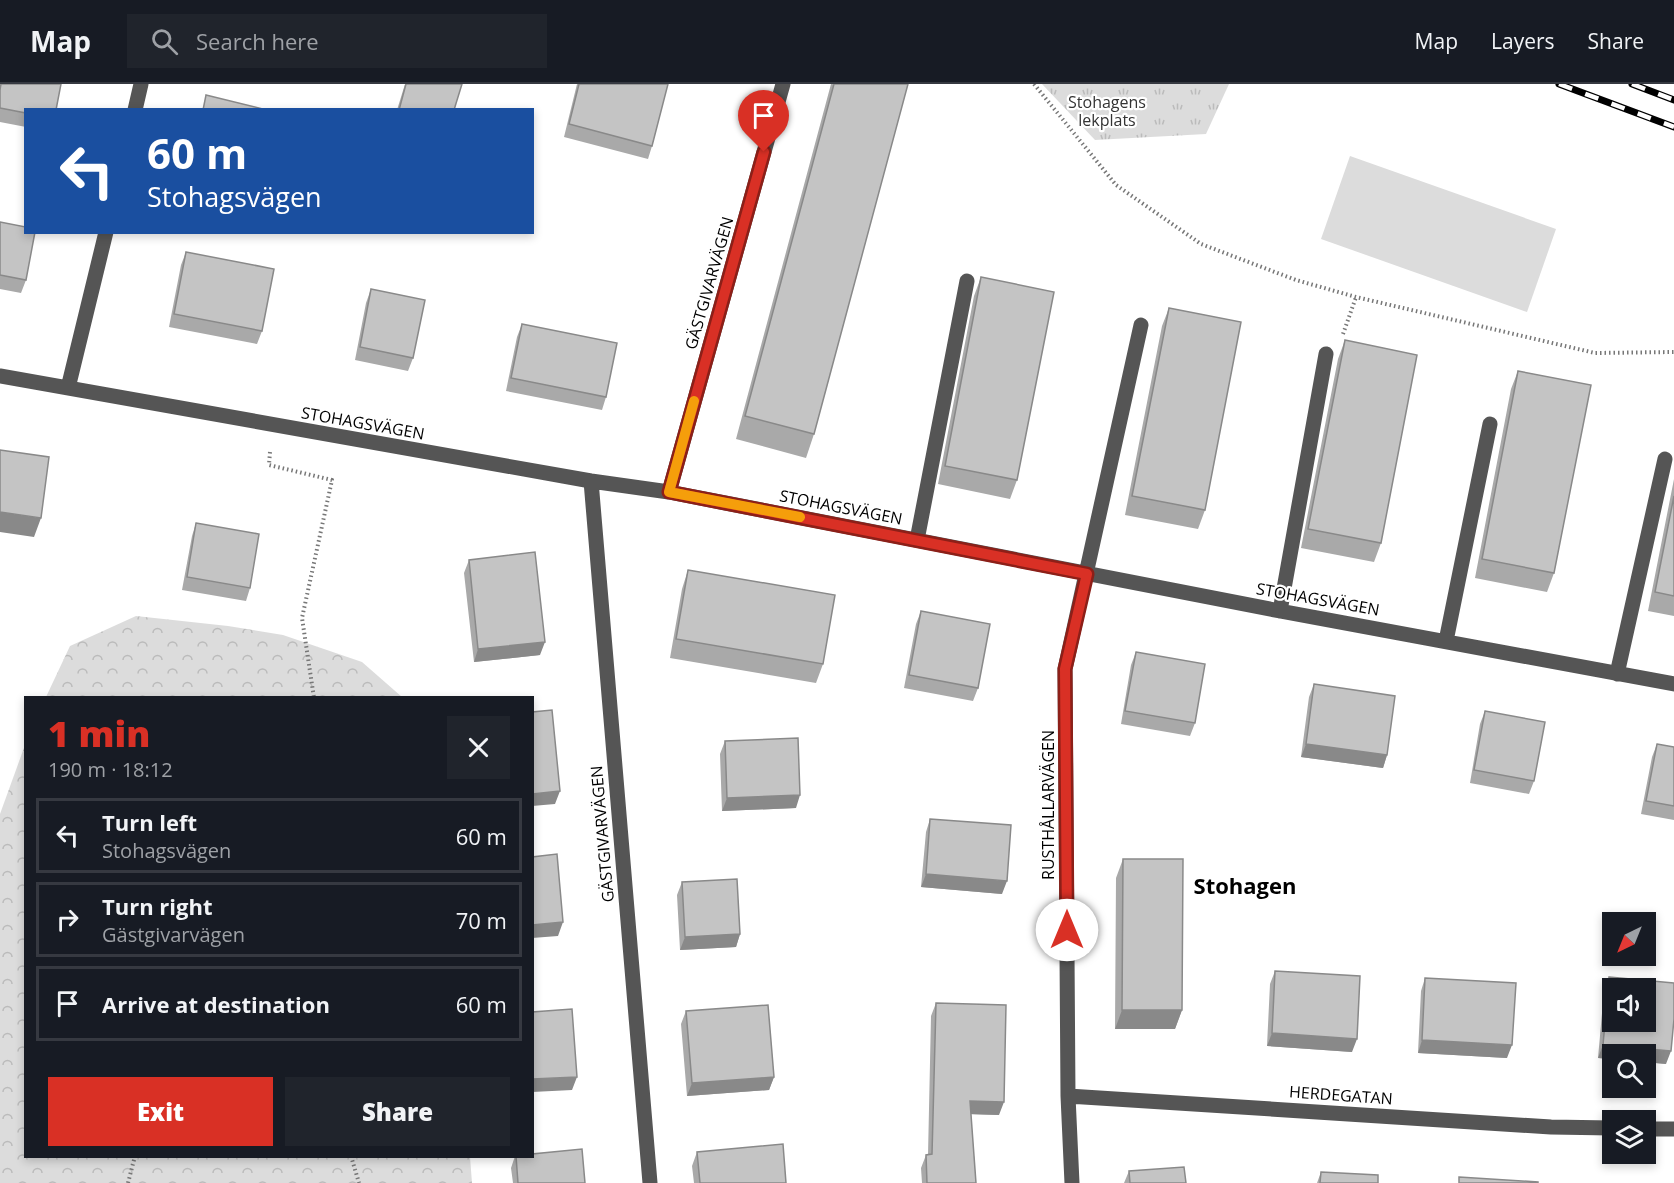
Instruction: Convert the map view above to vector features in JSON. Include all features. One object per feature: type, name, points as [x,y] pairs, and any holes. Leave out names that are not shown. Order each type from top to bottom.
[{"type":"street","points":[[135,108],[141,84]]},
{"type":"street","name":"GÄSTGIVARVÄGEN","points":[[669,492],[783,84]]},
{"type":"street","points":[[68,388],[106,234]]},
{"type":"street","points":[[917,540],[967,281]]},
{"type":"street","name":"RUSTHÅLLARVÄGEN","points":[[1072,1183],[1068,1096],[1065,669],[1141,325]]},
{"type":"street","points":[[1280,611],[1326,354]]},
{"type":"street","name":"STOHAGSVÄGEN","points":[[0,376],[591,481],[669,492],[1280,611],[1674,684]]},
{"type":"street","points":[[1446,641],[1490,424]]},
{"type":"street","points":[[1617,674],[1665,459]]},
{"type":"street","name":"GÄSTGIVARVÄGEN","points":[[591,481],[650,1183]]},
{"type":"street","name":"HERDEGATAN","points":[[1068,1096],[1551,1127],[1602,1128]]},
{"type":"street","points":[[1656,1129],[1674,1129]]},
{"type":"path","points":[[1034,84],[1116,185],[1201,244],[1296,280],[1356,297],[1596,353],[1674,352]]},
{"type":"path","points":[[1326,354],[1338,351],[1356,297]]},
{"type":"path","points":[[272,425],[269,465],[332,480],[302,618],[314,696]]},
{"type":"path","points":[[128,1183],[134,1158]]},
{"type":"path","points":[[352,1158],[359,1183]]},
{"type":"green space","name":"Stohagens lekplats","points":[[1042,84],[1229,84],[1206,134],[1095,140]]},
{"type":"green space","points":[[1350,156],[1556,229],[1527,312],[1321,239]]},
{"type":"green space","points":[[136,616],[228,626],[283,635],[362,662],[401,696],[46,696],[70,646]]},
{"type":"green space","points":[[24,748],[24,1158],[470,1158],[472,1183],[0,1183],[0,814]]},
{"type":"building","points":[[1,84],[61,84],[56,108],[24,108],[24,113],[0,108]]},
{"type":"building","points":[[406,84],[462,84],[455,108],[400,108]]},
{"type":"building","points":[[579,84],[668,84],[652,146],[569,124]]},
{"type":"building","points":[[834,84],[908,84],[814,434],[745,416]]},
{"type":"building","points":[[206,95],[259,108],[203,108]]},
{"type":"building","points":[[0,222],[24,227],[24,234],[35,234],[26,280],[0,275]]},
{"type":"building","points":[[186,252],[274,269],[262,331],[174,314]]},
{"type":"building","points":[[981,277],[1054,292],[1017,480],[945,466]]},
{"type":"building","points":[[371,289],[425,300],[413,358],[360,347]]},
{"type":"building","points":[[1169,308],[1241,322],[1205,510],[1132,496]]},
{"type":"building","points":[[522,324],[617,343],[606,397],[511,378]]},
{"type":"building","points":[[1345,340],[1417,355],[1381,543],[1308,529]]},
{"type":"building","points":[[1518,371],[1591,385],[1554,573],[1482,559]]},
{"type":"building","points":[[0,450],[49,457],[41,518],[0,512]]},
{"type":"building","points":[[1674,496],[1674,596],[1655,592]]},
{"type":"building","points":[[196,523],[259,534],[250,588],[187,577]]},
{"type":"building","points":[[535,552],[545,642],[478,649],[469,560]]},
{"type":"building","points":[[688,570],[835,595],[823,664],[676,639]]},
{"type":"building","points":[[921,611],[990,624],[978,688],[909,675]]},
{"type":"building","points":[[1136,652],[1205,664],[1195,723],[1125,711]]},
{"type":"building","points":[[1314,684],[1395,696],[1387,755],[1306,744]]},
{"type":"building","points":[[552,710],[560,791],[534,794],[534,712]]},
{"type":"building","points":[[1485,711],[1545,722],[1534,781],[1474,770]]},
{"type":"building","points":[[798,738],[800,795],[727,798],[725,741]]},
{"type":"building","points":[[1657,744],[1674,747],[1674,806],[1646,801]]},
{"type":"building","points":[[930,819],[1011,825],[1007,881],[926,874]]},
{"type":"building","points":[[557,854],[563,922],[534,925],[534,857]]},
{"type":"building","points":[[1123,859],[1183,859],[1182,1010],[1122,1010]]},
{"type":"building","points":[[737,879],[740,934],[685,937],[682,882]]},
{"type":"building","points":[[1275,971],[1360,976],[1357,1039],[1272,1033]]},
{"type":"building","points":[[1425,978],[1516,983],[1512,1045],[1422,1040]]},
{"type":"building","points":[[1656,981],[1674,983],[1671,1051],[1656,1050],[1656,1044],[1603,1044],[1604,1032],[1656,1032]]},
{"type":"building","points":[[936,1003],[1006,1005],[1004,1102],[970,1101],[976,1183],[927,1183],[926,1155],[932,1154]]},
{"type":"building","points":[[768,1005],[774,1077],[692,1083],[686,1011]]},
{"type":"building","points":[[572,1009],[577,1077],[534,1079],[534,1012]]},
{"type":"building","points":[[783,1144],[786,1183],[700,1183],[697,1152]]},
{"type":"building","points":[[582,1149],[585,1183],[518,1183],[516,1158],[534,1158],[534,1154]]},
{"type":"building","points":[[1184,1167],[1186,1183],[1130,1183],[1129,1171]]},
{"type":"building","points":[[1321,1172],[1378,1175],[1378,1183],[1320,1183]]},
{"type":"building","points":[[1459,1177],[1538,1182],[1538,1183],[1459,1183]]},
{"type":"railway","points":[[1559,84],[1674,127]]},
{"type":"railway","points":[[1632,84],[1674,100]]},
{"type":"slow traffic","points":[[694,401],[669,492],[800,517]]},
{"type":"district","name":"Stohagen","points":[[1245,886]]},
{"type":"route","points":[[764,152],[669,492],[1087,574],[1065,669],[1067,930]]}]
